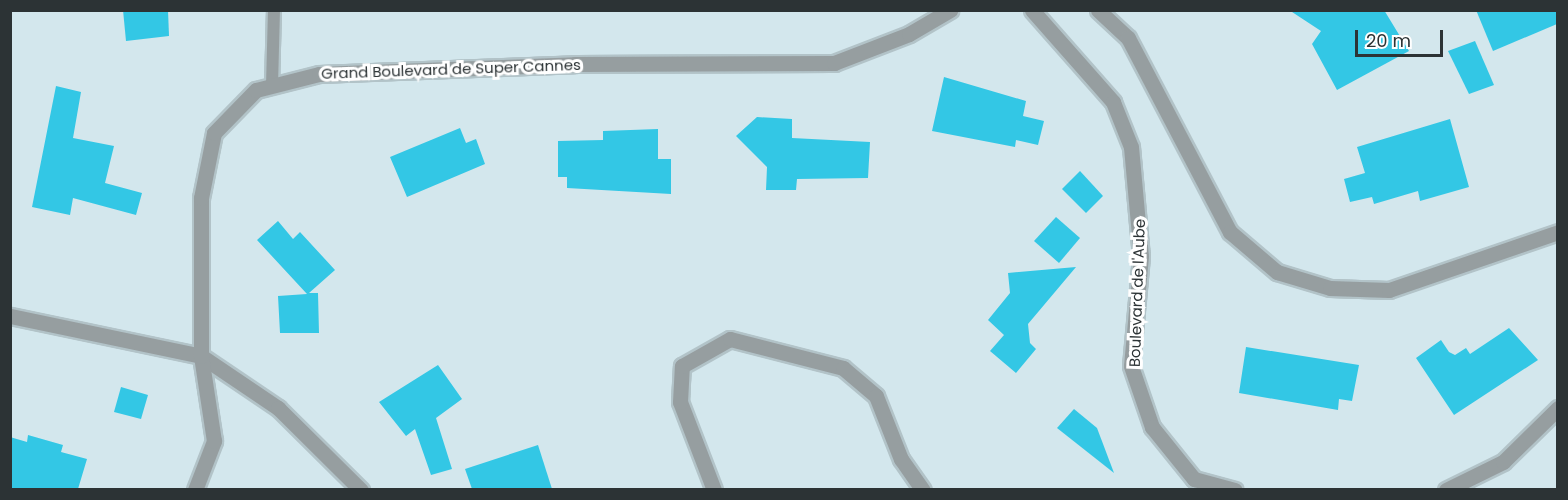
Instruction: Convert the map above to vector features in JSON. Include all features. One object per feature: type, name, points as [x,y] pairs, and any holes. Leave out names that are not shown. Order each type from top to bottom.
[{"type":"street","name":"Grand Boulevard de Super Cannes","points":[[195,489],[214,441],[201,356],[201,198],[214,133],[256,90],[319,74],[575,64],[834,63],[909,34],[950,10]]},
{"type":"street","name":"Boulevard de l'Aube","points":[[1032,10],[1113,102],[1131,147],[1141,256],[1131,366],[1152,427],[1194,479],[1235,489]]},
{"type":"street","points":[[1098,10],[1128,38],[1230,232],[1277,272],[1330,288],[1389,290],[1557,232]]},
{"type":"street","points":[[10,316],[201,356],[278,408],[361,489]]},
{"type":"street","points":[[714,489],[680,402],[682,366],[730,339],[843,368],[876,396],[901,459],[923,489]]},
{"type":"street","points":[[1446,489],[1503,462],[1557,408]]},
{"type":"lane","points":[[272,86],[274,10]]},
{"type":"building","points":[[123,10],[168,10],[169,36],[126,41]]},
{"type":"building","points":[[1289,10],[1384,10],[1409,51],[1337,90],[1312,44],[1321,31]]},
{"type":"building","points":[[1476,10],[1557,10],[1557,24],[1493,51]]},
{"type":"building","points":[[1475,41],[1494,85],[1469,94],[1448,51]]},
{"type":"building","points":[[944,77],[1026,101],[1023,116],[1044,121],[1038,145],[1016,140],[1015,147],[932,131]]},
{"type":"building","points":[[56,86],[81,92],[73,138],[114,146],[105,183],[142,193],[136,215],[73,198],[70,215],[32,207]]},
{"type":"building","points":[[757,117],[792,119],[792,138],[870,142],[868,178],[797,179],[796,190],[766,190],[767,167],[736,136]]},
{"type":"building","points":[[1450,119],[1469,187],[1420,201],[1418,191],[1374,204],[1372,197],[1350,202],[1344,179],[1365,173],[1357,147]]},
{"type":"building","points":[[460,128],[466,143],[476,139],[485,164],[407,197],[390,157]]},
{"type":"building","points":[[658,129],[658,159],[671,159],[671,194],[567,188],[567,177],[558,177],[558,141],[603,140],[603,131]]},
{"type":"building","points":[[1080,171],[1103,196],[1086,213],[1062,189]]},
{"type":"building","points":[[1056,217],[1080,238],[1059,263],[1034,241]]},
{"type":"building","points":[[278,221],[293,239],[300,232],[335,270],[309,293],[318,293],[319,333],[280,333],[278,296],[307,294],[257,240]]},
{"type":"building","points":[[1076,267],[1028,324],[1030,343],[1036,349],[1016,373],[990,351],[1004,335],[988,320],[1010,293],[1008,273]]},
{"type":"building","points":[[1509,328],[1538,360],[1454,415],[1416,358],[1441,340],[1449,352],[1455,355],[1466,348],[1470,354]]},
{"type":"building","points":[[1246,347],[1359,365],[1352,401],[1339,399],[1338,410],[1239,393]]},
{"type":"building","points":[[438,365],[462,399],[436,418],[452,469],[431,475],[415,429],[406,436],[379,402]]},
{"type":"building","points":[[121,387],[148,395],[141,419],[114,412]]},
{"type":"building","points":[[1074,409],[1097,428],[1114,473],[1057,428]]},
{"type":"building","points":[[28,435],[63,445],[61,452],[87,459],[78,489],[10,489],[10,437],[27,442]]},
{"type":"building","points":[[538,445],[552,489],[472,489],[465,469]]}]
